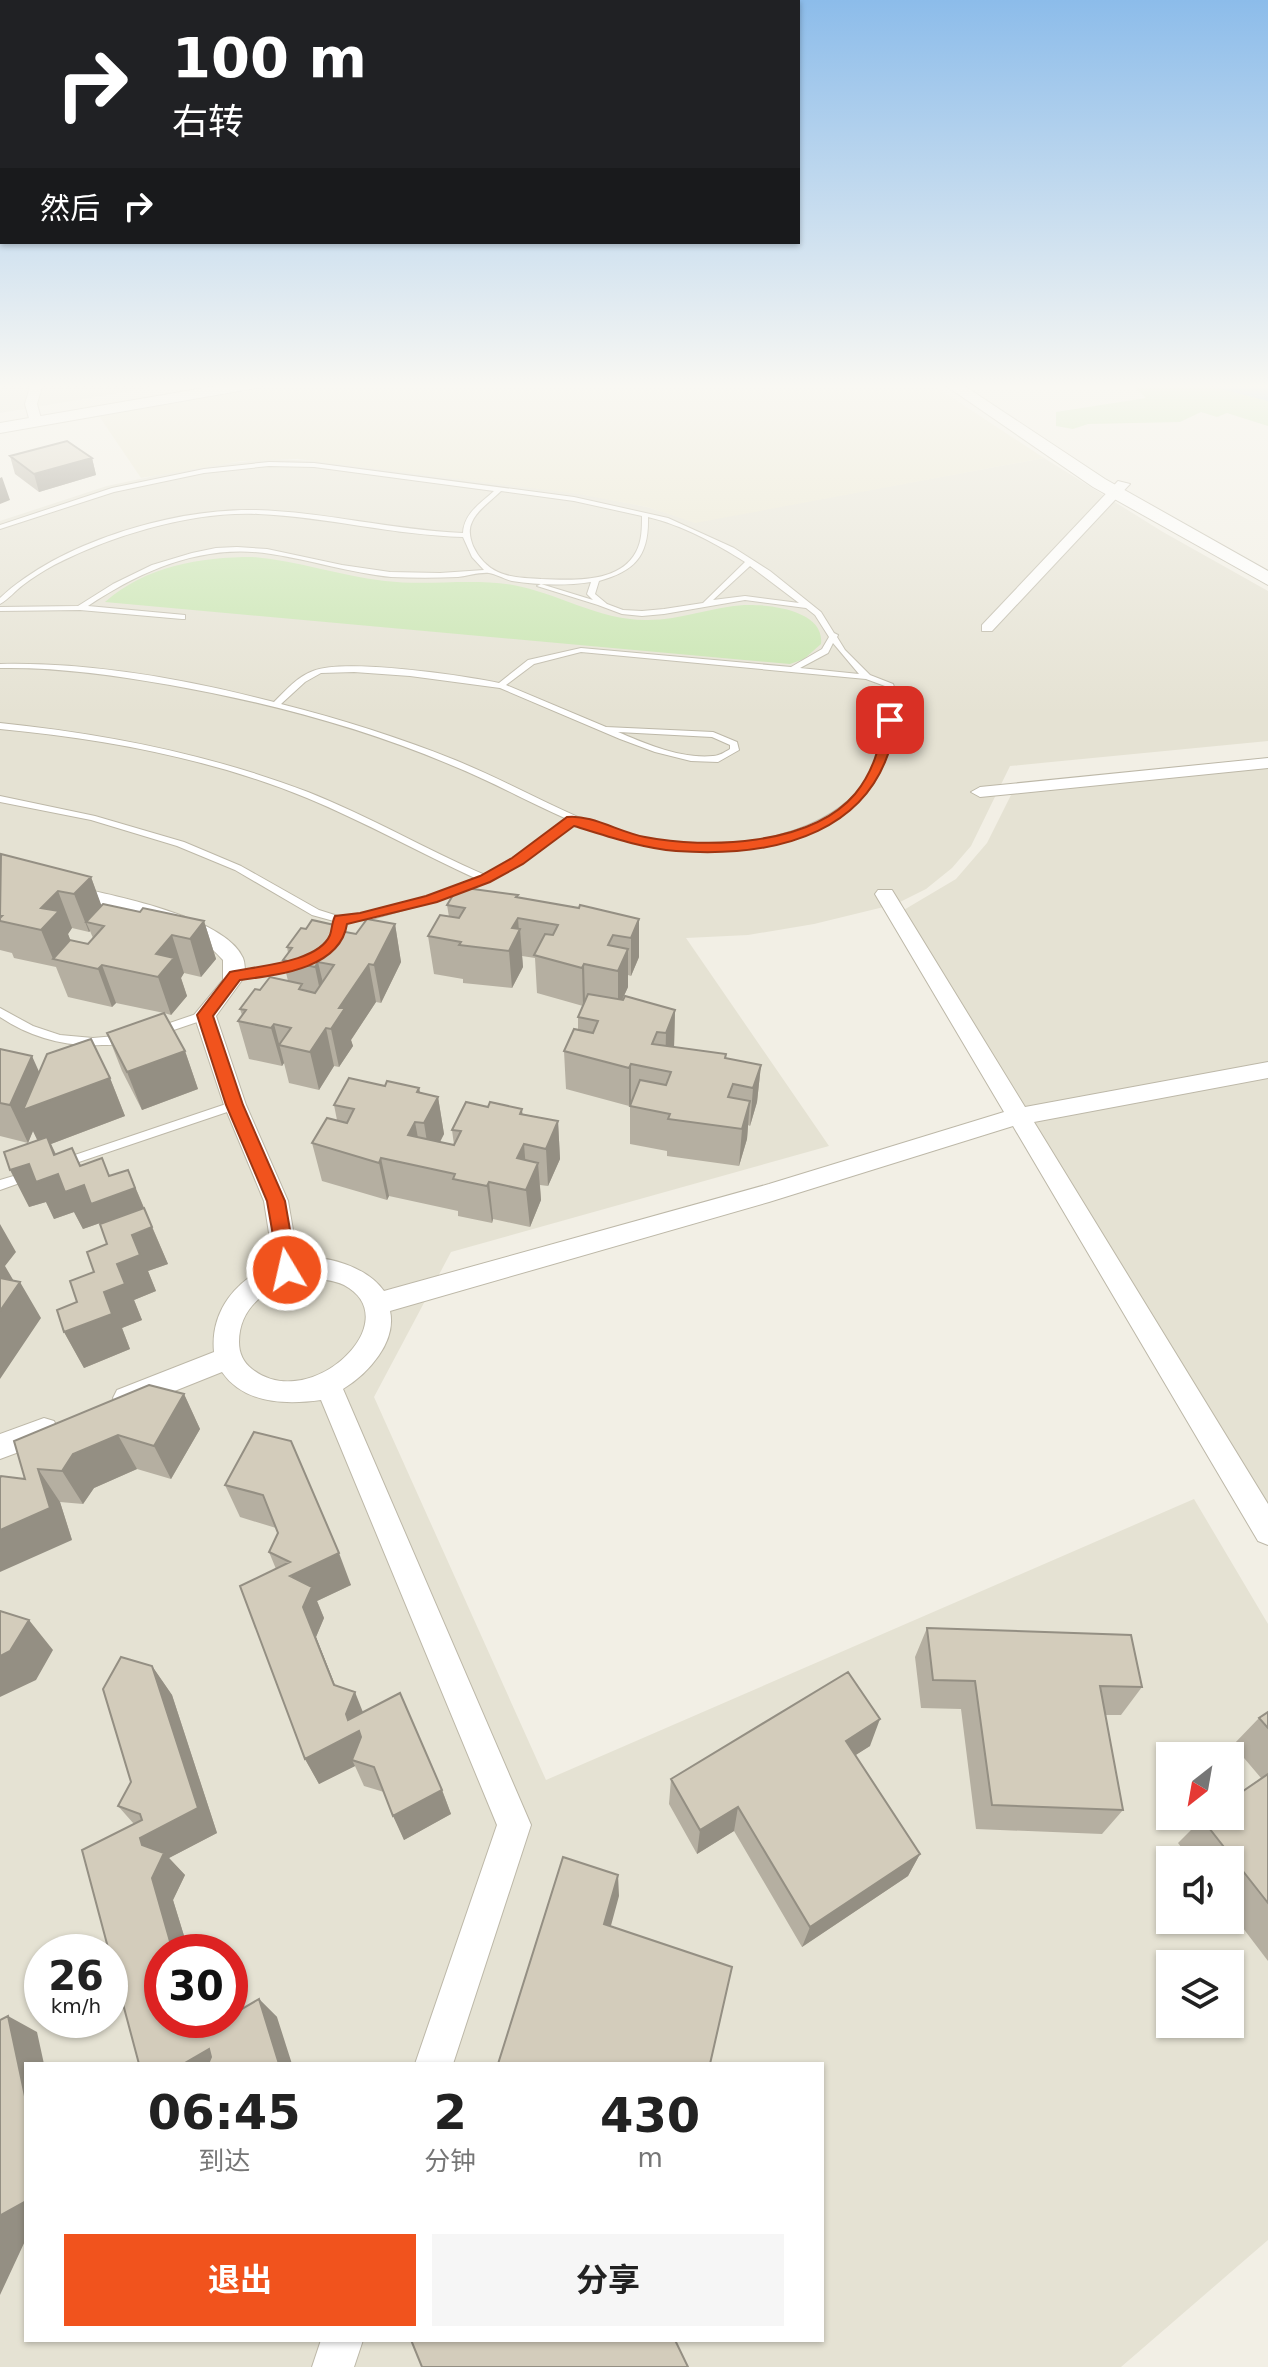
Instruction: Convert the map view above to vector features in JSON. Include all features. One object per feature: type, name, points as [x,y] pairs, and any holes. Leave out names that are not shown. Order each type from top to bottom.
[{"type":"street","points":[[987,628],[1113,493]]},
{"type":"street","points":[[1127,493],[1268,579]]},
{"type":"street","points":[[1128,493],[1268,569]]},
{"type":"street","points":[[980,792],[1268,763]]},
{"type":"street","points":[[56,889],[140,907],[208,935],[224,948],[235,963],[235,976],[205,1015],[235,1105],[276,1201],[287,1270]]},
{"type":"street","points":[[885,894],[1268,1531]]},
{"type":"street","points":[[377,1304],[769,1193],[1019,1116],[1268,1070]]},
{"type":"street","points":[[328,1268],[350,1275],[367,1288],[377,1304],[379,1330],[369,1353],[357,1367],[328,1385],[305,1391],[282,1392],[250,1382],[239,1374],[229,1358],[225,1335],[235,1308],[248,1292],[264,1280],[287,1270],[328,1268]]},
{"type":"street","points":[[100,1408],[229,1358]]},
{"type":"street","points":[[328,1385],[514,1825],[435,2062]]},
{"type":"street","points":[[0,1447],[71,1419]]},
{"type":"street","points":[[333,2367],[341,2342]]},
{"type":"lane","points":[[0,527],[102,493]]},
{"type":"lane","points":[[490,571],[469,547],[466,535],[468,521],[496,493]]},
{"type":"lane","points":[[533,493],[645,514],[686,527],[750,562],[810,606],[834,635],[842,651],[867,677]]},
{"type":"lane","points":[[0,602],[36,572],[98,543],[168,523],[227,513],[292,514],[374,529],[466,535]]},
{"type":"lane","points":[[523,580],[574,583],[613,576],[631,564],[643,543],[647,527],[645,514]]},
{"type":"lane","points":[[80,608],[145,570],[194,555],[238,549],[398,575],[429,577],[490,571],[643,614],[746,598],[810,606]]},
{"type":"lane","points":[[704,605],[750,562]]},
{"type":"lane","points":[[595,581],[591,594],[606,606]]},
{"type":"lane","points":[[0,609],[80,608],[182,617]]},
{"type":"lane","points":[[792,669],[816,658],[834,635]]},
{"type":"lane","points":[[0,666],[65,668],[120,675],[276,704],[337,720],[442,758],[515,790],[572,820],[639,841],[713,847],[759,843],[798,833],[834,818],[858,798],[875,775],[886,745],[894,694],[889,684],[867,677],[581,650],[531,662],[501,685]]},
{"type":"lane","points":[[276,704],[306,678],[333,669],[501,685],[609,729],[683,759],[719,759],[735,750],[734,744],[713,735],[609,729]]},
{"type":"lane","points":[[0,726],[63,732],[128,744],[246,774],[348,812],[485,879]]},
{"type":"lane","points":[[0,799],[113,821],[179,843],[239,869],[339,924],[432,899],[485,879],[517,861],[572,820]]},
{"type":"lane","points":[[235,976],[281,969],[306,959]]},
{"type":"lane","points":[[0,1012],[33,1031],[62,1040],[88,1043],[141,1036],[205,1015]]},
{"type":"lane","points":[[0,1185],[235,1105]]},
{"type":"shaded area","points":[[84,493],[580,493],[647,507],[695,522],[851,493],[1101,493],[1268,591],[1268,741],[1010,766],[971,846],[952,868],[926,889],[896,904],[814,924],[748,935],[686,938],[829,1146],[451,1252],[374,1397],[546,1780],[1194,1499],[1268,1624],[1268,2240],[1121,2367],[0,2367],[0,521]]},
{"type":"shaded area","points":[[574,493],[854,493],[695,523],[647,507]]},
{"type":"shaded area","points":[[1268,763],[1268,1531],[897,914],[956,879],[987,843],[1014,789]]},
{"type":"green space","points":[[253,557],[385,581],[513,585],[630,619],[684,616],[732,606],[767,606],[805,616],[820,633],[821,644],[804,659],[790,664],[105,602],[138,580],[174,566],[213,559]]},
{"type":"building","points":[[1,854],[91,877],[74,894],[58,891],[41,908],[59,911],[41,930],[0,921]]},
{"type":"building","points":[[458,887],[579,908],[580,905],[639,919],[631,938],[613,935],[608,945],[628,949],[618,971],[584,964],[582,968],[534,955],[545,934],[553,935],[558,925],[518,918],[512,928],[520,929],[509,951],[459,945],[461,942],[428,936],[440,915],[459,918],[465,908],[447,905]]},
{"type":"building","points":[[103,904],[140,912],[143,908],[204,921],[190,939],[172,935],[156,954],[174,958],[158,977],[53,959],[70,940],[88,944],[104,926],[86,922]]},
{"type":"building","points":[[367,919],[395,924],[374,965],[369,964],[339,1008],[345,1008],[331,1029],[326,1028],[310,1052],[279,1045],[291,1028],[274,1024],[271,1028],[238,1021],[246,1010],[240,1009],[255,989],[260,990],[270,977],[302,984],[299,989],[315,993],[334,965],[318,962],[315,967],[283,960],[292,948],[287,947],[301,928],[306,929],[312,920],[343,927],[340,931],[356,934]]},
{"type":"building","points":[[588,994],[623,1000],[625,996],[675,1010],[666,1033],[657,1032],[652,1044],[726,1054],[725,1058],[761,1065],[753,1088],[733,1084],[728,1097],[750,1101],[742,1129],[668,1119],[670,1114],[630,1106],[640,1080],[666,1085],[671,1072],[631,1064],[629,1068],[564,1051],[574,1029],[593,1033],[598,1021],[578,1017]]},
{"type":"building","points":[[164,1013],[185,1051],[127,1072],[107,1033]]},
{"type":"building","points":[[91,1039],[110,1078],[23,1110],[47,1054]]},
{"type":"building","points":[[0,1049],[32,1056],[10,1105],[0,1103]]},
{"type":"building","points":[[349,1078],[385,1086],[387,1081],[419,1088],[417,1092],[438,1097],[424,1123],[415,1122],[408,1135],[454,1145],[461,1131],[452,1130],[466,1102],[488,1107],[490,1102],[522,1109],[520,1114],[558,1121],[546,1149],[524,1144],[517,1158],[538,1163],[526,1190],[489,1182],[487,1186],[453,1179],[455,1174],[381,1158],[379,1163],[312,1143],[327,1118],[347,1123],[354,1109],[334,1105]]},
{"type":"building","points":[[47,1137],[54,1155],[72,1148],[80,1166],[102,1158],[109,1176],[128,1170],[135,1188],[91,1204],[84,1185],[65,1192],[58,1174],[36,1182],[29,1164],[10,1170],[4,1152]]},
{"type":"building","points":[[144,1208],[152,1227],[132,1235],[140,1255],[117,1264],[125,1284],[104,1292],[112,1314],[64,1332],[57,1310],[77,1302],[70,1281],[94,1272],[87,1252],[107,1244],[100,1224]]},
{"type":"building","points":[[0,1278],[20,1282],[0,1311]]},
{"type":"building","points":[[149,1385],[184,1394],[154,1446],[118,1435],[73,1454],[62,1471],[38,1469],[50,1508],[0,1530],[0,1478],[25,1479],[14,1441]]},
{"type":"building","points":[[254,1432],[291,1441],[339,1553],[290,1576],[312,1587],[303,1607],[334,1685],[355,1692],[346,1714],[348,1720],[400,1693],[442,1790],[393,1816],[374,1767],[352,1760],[361,1737],[359,1731],[305,1759],[240,1586],[290,1562],[269,1552],[278,1533],[263,1495],[225,1485]]},
{"type":"building","points":[[0,1611],[29,1620],[10,1651],[0,1656]]},
{"type":"building","points":[[927,1628],[1131,1635],[1142,1687],[1100,1686],[1123,1810],[992,1805],[975,1681],[933,1680]]},
{"type":"building","points":[[121,1657],[152,1666],[198,1808],[140,1838],[142,1845],[164,1853],[152,1878],[168,1934],[144,1934],[144,2038],[248,2038],[248,2005],[259,1999],[278,2062],[209,2062],[209,2049],[186,2062],[138,2062],[128,2023],[128,1934],[104,1934],[82,1850],[142,1820],[140,1814],[118,1806],[131,1782],[103,1689]]},
{"type":"building","points":[[848,1672],[880,1719],[846,1741],[920,1854],[810,1927],[738,1807],[700,1830],[671,1779]]},
{"type":"building","points":[[1268,1712],[1268,1728],[1259,1718]]},
{"type":"building","points":[[1268,1774],[1268,1903],[1244,1872],[1244,1846],[1223,1846],[1211,1830],[1244,1830],[1244,1790]]},
{"type":"building","points":[[563,1857],[618,1875],[604,1924],[732,1967],[710,2062],[499,2062]]},
{"type":"building","points":[[8,2016],[24,2092],[24,2202],[0,2217],[0,2020]]},
{"type":"building","points":[[412,2342],[676,2342],[688,2367],[422,2367]]},
{"type":"route","points":[[287,1270],[276,1201],[235,1105],[205,1015],[235,976],[281,969],[319,954],[337,939],[340,920],[360,918],[432,899],[485,879],[517,861],[572,820],[639,841],[674,846],[759,843],[798,833],[834,818],[858,798],[875,775],[886,745],[890,720]]}]
